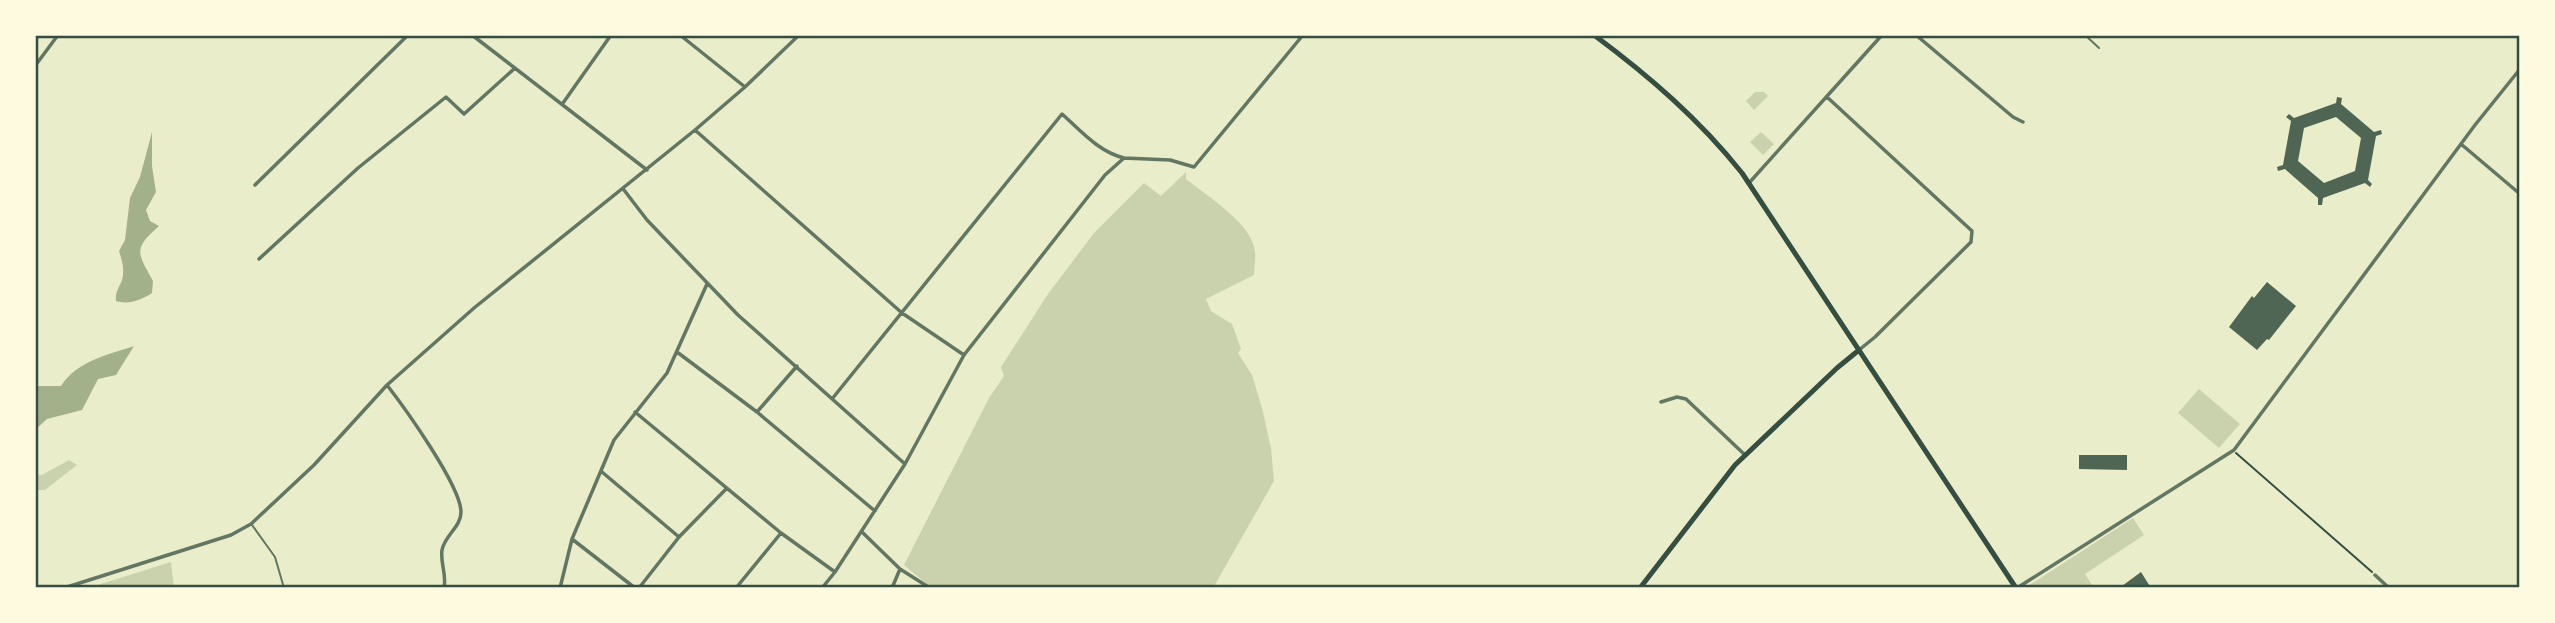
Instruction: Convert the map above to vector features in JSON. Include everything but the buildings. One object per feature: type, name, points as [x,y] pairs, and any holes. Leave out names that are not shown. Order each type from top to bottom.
[{"type":"main road","points":[[1594,35],[1665,90],[1717,144],[1749,183],[2017,588]]},
{"type":"main road","points":[[1640,588],[1716,488],[1745,455],[1859,350]]},
{"type":"street","points":[[35,66],[58,35]]},
{"type":"street","points":[[255,185],[408,35]]},
{"type":"street","points":[[472,35],[647,170]]},
{"type":"street","points":[[563,103],[611,35]]},
{"type":"street","points":[[680,35],[745,87]]},
{"type":"street","points":[[64,588],[231,535],[251,524],[314,465],[387,385],[474,308],[695,130],[799,35]]},
{"type":"street","points":[[832,398],[1062,114],[1100,148],[1112,155],[1124,159],[1170,160],[1194,167],[1303,35]]},
{"type":"street","points":[[1749,183],[1882,35]]},
{"type":"street","points":[[1916,35],[2022,122]]},
{"type":"street","points":[[259,260],[358,168],[446,97],[464,114],[515,68]]},
{"type":"street","points":[[2017,588],[2234,450],[2461,144],[2520,69]]},
{"type":"street","points":[[1827,97],[1972,231],[1971,242],[1859,350]]},
{"type":"street","points":[[695,130],[902,313],[964,355]]},
{"type":"street","points":[[2461,144],[2520,194]]},
{"type":"street","points":[[822,588],[905,464],[964,355],[1105,175],[1124,159]]},
{"type":"street","points":[[623,190],[647,220],[738,314],[905,464]]},
{"type":"street","points":[[560,588],[572,539],[614,440],[667,373],[708,283]]},
{"type":"street","points":[[677,352],[757,412],[875,512]]},
{"type":"street","points":[[757,412],[797,366]]},
{"type":"street","points":[[387,385],[411,415],[447,476],[461,507],[459,522],[444,542],[442,551],[444,588]]},
{"type":"street","points":[[1661,402],[1677,397],[1686,399],[1745,455]]},
{"type":"street","points":[[635,412],[781,533],[835,572]]},
{"type":"street","points":[[601,472],[679,537]]},
{"type":"street","points":[[572,539],[637,588],[679,537],[727,488]]},
{"type":"street","points":[[862,532],[900,569],[930,588]]},
{"type":"street","points":[[736,588],[781,533]]},
{"type":"street","points":[[892,588],[900,569]]},
{"type":"street","points":[[2375,575],[2389,588]]},
{"type":"lane","points":[[2085,35],[2099,48]]},
{"type":"lane","points":[[251,524],[275,557],[284,588]]},
{"type":"path","points":[[2234,450],[2375,575]]},
{"type":"shaded area","points":[[1755,92],[1764,92],[1768,96],[1754,110],[1746,101]]},
{"type":"shaded area","points":[[152,132],[152,166],[156,192],[146,210],[150,221],[159,226],[145,240],[140,251],[153,281],[152,293],[135,301],[121,302],[116,301],[123,273],[119,251],[125,240],[130,198],[140,177]]},
{"type":"shaded area","points":[[1761,132],[1774,144],[1763,155],[1750,142]]},
{"type":"shaded area","points":[[1186,172],[1186,179],[1228,211],[1252,242],[1255,255],[1254,275],[1206,299],[1211,311],[1232,324],[1241,349],[1238,353],[1252,375],[1271,448],[1274,481],[1213,588],[927,588],[928,585],[904,565],[989,398],[1004,376],[1001,367],[1048,294],[1094,233],[1144,183],[1161,196]]},
{"type":"shaded area","points":[[134,346],[116,375],[98,379],[82,410],[47,419],[35,430],[35,386],[61,386],[75,370],[84,365]]},
{"type":"shaded area","points":[[2199,389],[2240,424],[2219,448],[2178,413]]},
{"type":"shaded area","points":[[69,460],[77,465],[45,490],[35,490],[35,474],[42,475]]},
{"type":"shaded area","points":[[2133,518],[2144,535],[2085,574],[2094,588],[2025,588]]},
{"type":"shaded area","points":[[171,562],[174,588],[88,588]]}]
